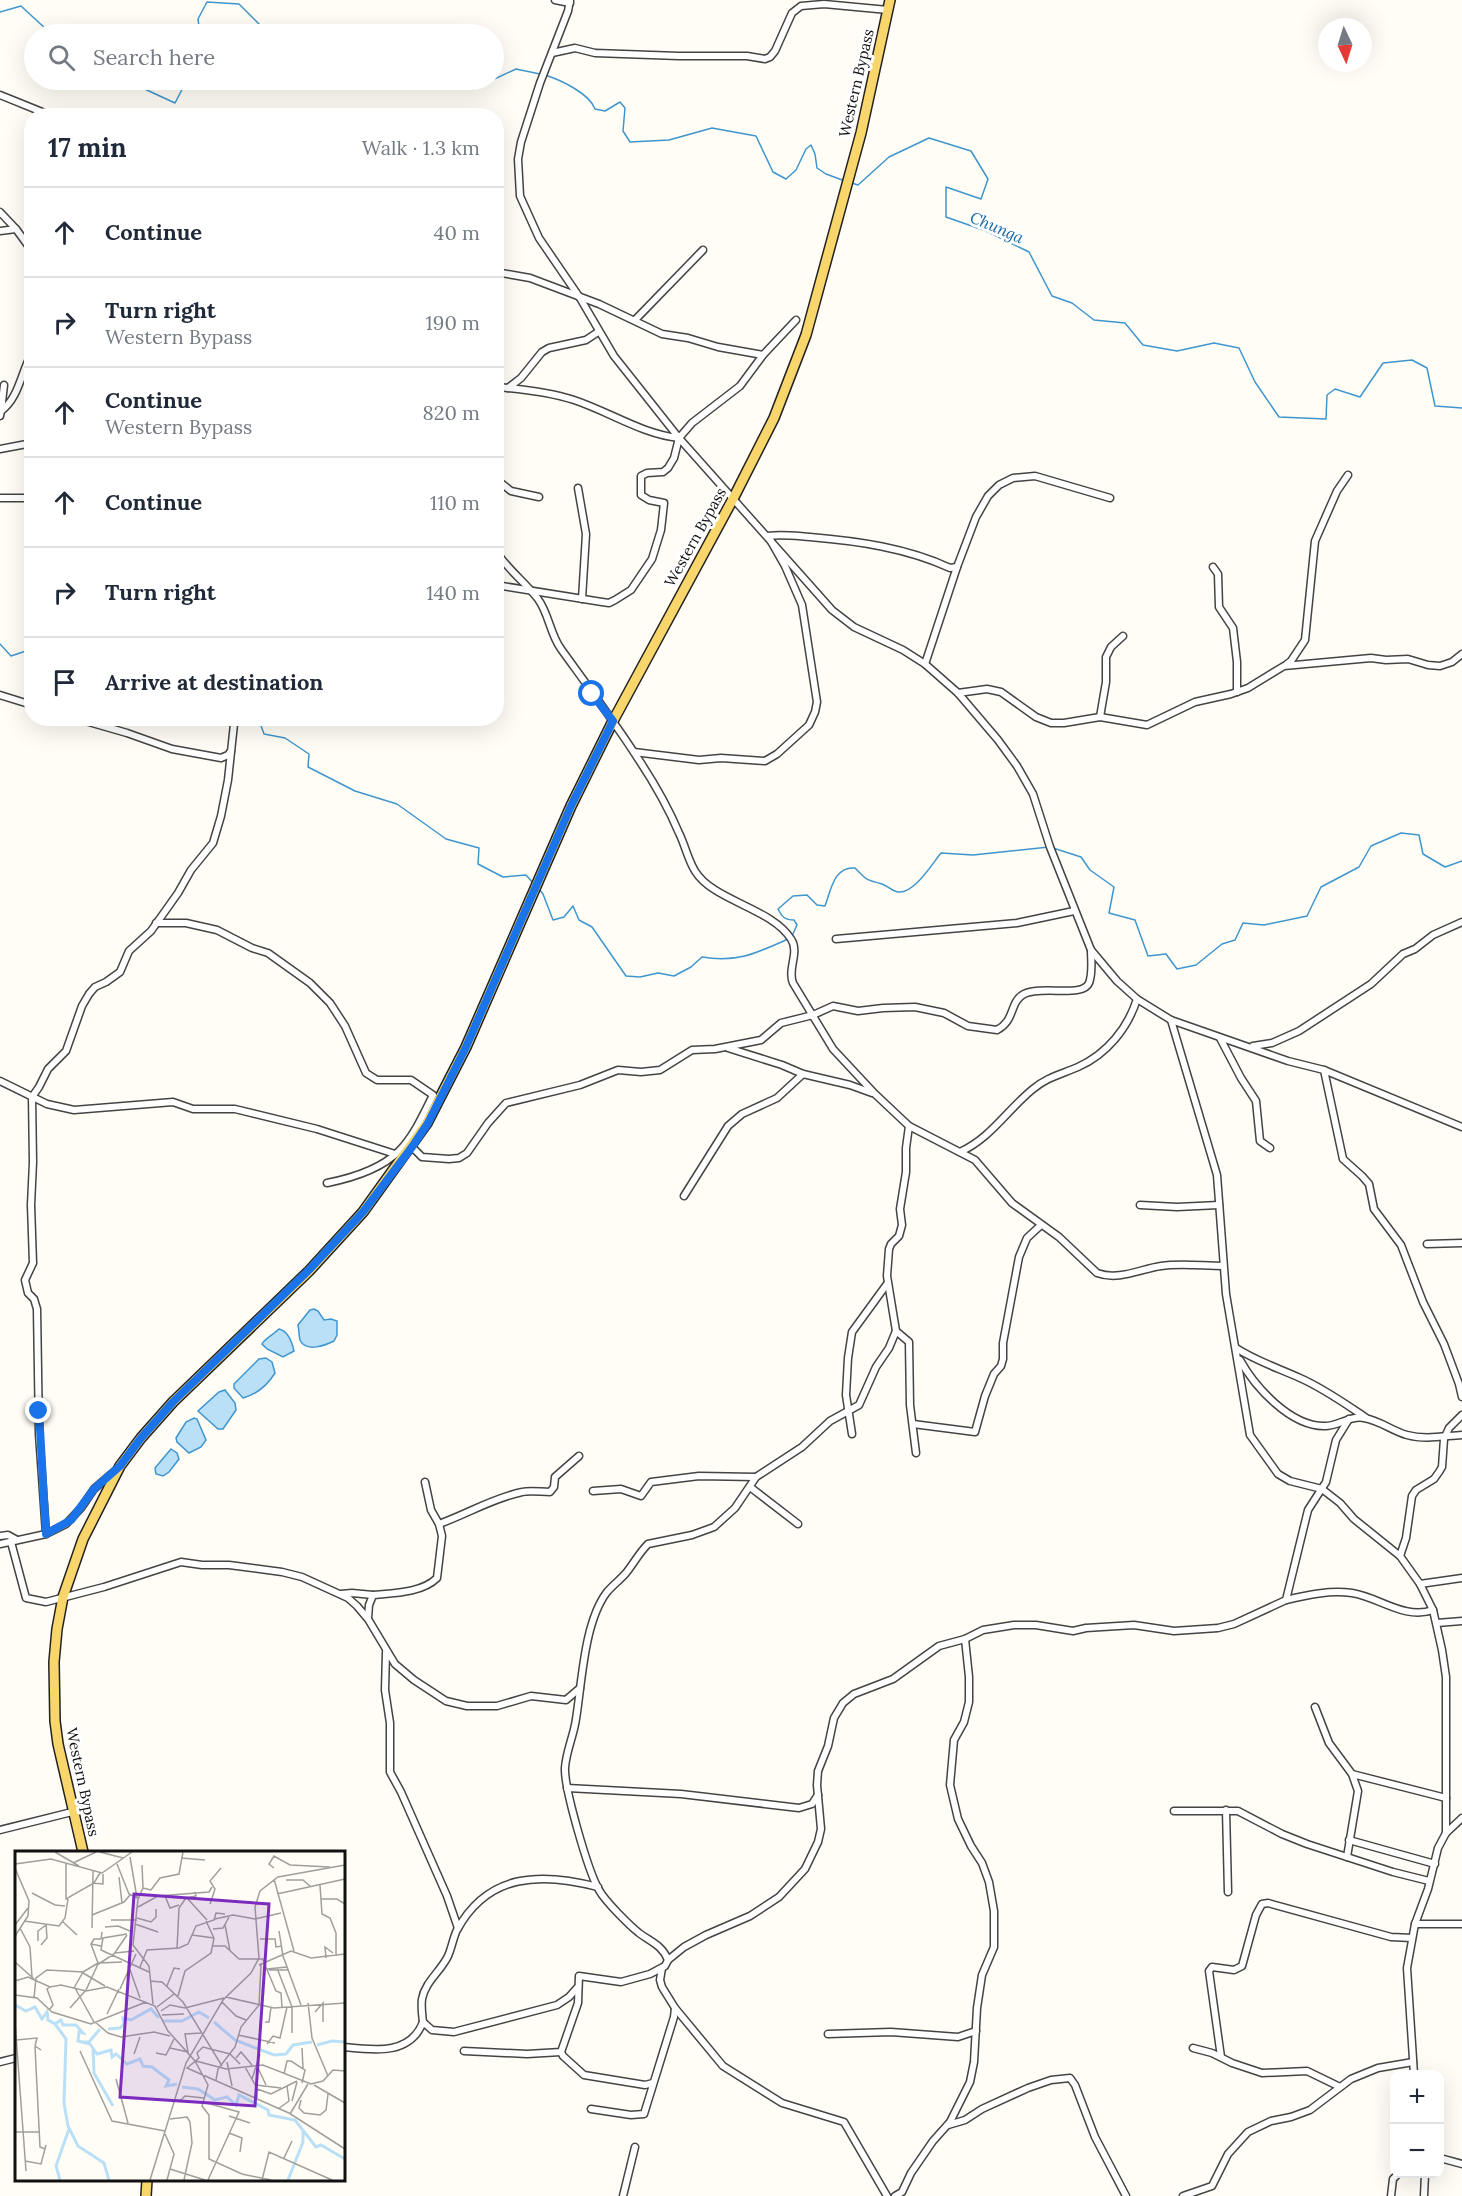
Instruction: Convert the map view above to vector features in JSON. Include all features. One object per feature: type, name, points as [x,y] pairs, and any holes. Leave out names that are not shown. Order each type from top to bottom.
[{"type":"main road","name":"Western Bypass","points":[[83,1851],[62,1767],[55,1721],[54,1662],[63,1597],[83,1539],[120,1466],[141,1438],[173,1402],[309,1270],[363,1212],[428,1123],[466,1047],[539,877],[613,721],[774,418],[807,335],[851,172],[889,5]]},
{"type":"main road","points":[[146,2196],[147,2181]]},
{"type":"street","points":[[555,0],[570,1],[568,11],[526,124],[518,159],[520,195],[539,238],[580,298],[614,356],[679,438],[734,497],[832,610],[844,621],[903,650],[925,664],[957,693],[998,740],[1033,794],[1050,847],[1091,950],[1117,981],[1137,999],[1171,1020],[1288,1061],[1324,1070],[1462,1127]]},
{"type":"street","points":[[552,53],[575,48],[595,53],[679,57],[747,56],[765,59],[775,51],[792,13],[801,6],[889,5]]},
{"type":"street","points":[[0,95],[32,108]]},
{"type":"street","points":[[0,212],[24,240]]},
{"type":"street","points":[[0,231],[16,229]]},
{"type":"street","points":[[635,320],[703,250]]},
{"type":"street","points":[[504,273],[530,278],[635,320],[663,334],[763,355]]},
{"type":"street","points":[[504,586],[609,603],[631,590],[645,571],[659,538],[664,503],[649,500],[641,495],[641,476],[647,473],[663,472],[668,468],[674,458],[679,438],[692,423],[740,386],[763,355],[796,320]]},
{"type":"street","points":[[508,388],[521,378],[542,352],[549,348],[586,340],[598,332]]},
{"type":"street","points":[[1,411],[14,396],[24,372]]},
{"type":"street","points":[[0,416],[4,385]]},
{"type":"street","points":[[504,388],[575,400],[661,436],[679,438]]},
{"type":"street","points":[[0,448],[24,444]]},
{"type":"street","points":[[957,693],[987,689],[1001,692],[1036,717],[1051,723],[1100,717],[1140,726],[1147,725],[1195,702],[1237,692],[1258,683],[1291,661],[1305,640],[1315,541],[1337,490],[1348,475]]},
{"type":"street","points":[[925,664],[976,517],[988,496],[999,485],[1013,478],[1035,476],[1110,498]]},
{"type":"street","points":[[504,485],[511,491],[539,497]]},
{"type":"street","points":[[578,488],[586,534],[582,599]]},
{"type":"street","points":[[0,498],[24,498]]},
{"type":"street","points":[[768,536],[844,539],[914,554],[950,568],[957,567]]},
{"type":"street","points":[[634,752],[699,760],[721,758],[765,761],[777,754],[808,725],[817,702],[805,619],[796,590],[768,536]]},
{"type":"street","points":[[504,562],[542,606],[561,648],[634,752],[669,812],[694,871],[706,884],[780,927],[791,938],[794,947],[791,980],[832,1049],[876,1094],[909,1126],[975,1160],[1005,1197],[1059,1237],[1097,1273],[1116,1276],[1163,1265],[1223,1266]]},
{"type":"street","points":[[1213,567],[1218,574],[1219,607],[1233,628],[1237,662],[1237,692]]},
{"type":"street","points":[[1100,717],[1107,676],[1106,657],[1111,647],[1123,636]]},
{"type":"street","points":[[1284,666],[1367,658],[1408,659],[1440,666],[1452,662],[1462,654]]},
{"type":"street","points":[[0,695],[24,702]]},
{"type":"street","points":[[103,726],[172,749],[221,758],[231,751]]},
{"type":"street","points":[[46,1534],[39,1438],[37,1309],[25,1280],[33,1263],[30,1204],[33,1162],[32,1097],[48,1070],[66,1051],[82,1006],[89,994],[95,987],[120,972],[129,951],[156,923],[191,870],[213,843],[223,808],[234,726]]},
{"type":"street","points":[[836,939],[1017,923],[1074,911]]},
{"type":"street","points":[[1249,1047],[1272,1043],[1299,1031],[1371,984],[1403,954],[1414,949],[1432,935],[1462,922]]},
{"type":"street","points":[[156,923],[186,923],[217,930],[252,948],[268,953],[310,983],[330,1004],[345,1026],[366,1073],[378,1080],[411,1080],[433,1095],[400,1150],[383,1164],[327,1183]]},
{"type":"street","points":[[412,1147],[422,1157],[449,1160],[459,1158],[467,1153],[506,1103],[579,1084],[618,1070],[651,1072],[660,1070],[692,1050],[761,1040],[781,1023],[813,1015],[833,1006],[858,1011],[915,1007],[944,1013],[968,1026],[997,1030],[1008,1022],[1017,1001],[1026,993],[1056,989],[1078,991],[1086,988],[1090,981],[1091,950]]},
{"type":"street","points":[[960,1152],[976,1143],[1002,1122],[1034,1088],[1052,1077],[1092,1060],[1128,1024],[1137,999]]},
{"type":"street","points":[[1171,1020],[1201,1126],[1213,1159],[1222,1229],[1223,1266],[1250,1435],[1278,1474],[1290,1481],[1322,1489],[1340,1503],[1354,1519],[1400,1556],[1420,1584],[1433,1610],[1446,1677],[1446,1833]]},
{"type":"street","points":[[1220,1038],[1256,1101],[1260,1142],[1270,1148]]},
{"type":"street","points":[[725,1047],[782,1065],[802,1074],[850,1085],[876,1094]]},
{"type":"street","points":[[1324,1070],[1343,1159],[1369,1184],[1374,1209],[1401,1245],[1444,1344],[1462,1397]]},
{"type":"street","points":[[684,1196],[734,1119],[777,1098],[802,1074]]},
{"type":"street","points":[[0,1081],[47,1104],[74,1110],[173,1102],[193,1109],[235,1109],[317,1129],[395,1154]]},
{"type":"street","points":[[668,1960],[653,1940],[640,1934],[598,1887],[567,1788],[565,1768],[577,1715],[584,1657],[598,1610],[606,1593],[648,1544],[692,1535],[714,1527],[735,1508],[756,1477],[802,1447],[830,1422],[848,1413],[863,1399],[876,1367],[889,1348],[896,1331],[887,1284],[889,1250],[891,1244],[899,1236],[902,1225],[900,1209],[906,1172],[909,1126]]},
{"type":"street","points":[[1140,1205],[1177,1207],[1219,1205]]},
{"type":"street","points":[[913,1424],[975,1432],[985,1396],[1003,1359],[1003,1342],[1019,1257],[1027,1238],[1041,1225]]},
{"type":"street","points":[[1427,1244],[1462,1243]]},
{"type":"street","points":[[852,1434],[846,1379],[852,1332],[887,1284]]},
{"type":"street","points":[[896,1331],[909,1342],[910,1405],[916,1453]]},
{"type":"street","points":[[1235,1347],[1251,1358],[1310,1383],[1336,1397],[1365,1418],[1408,1435],[1426,1437],[1462,1435]]},
{"type":"street","points":[[1238,1359],[1254,1382],[1280,1409],[1325,1427],[1349,1419],[1365,1418]]},
{"type":"street","points":[[1400,1556],[1406,1538],[1412,1496],[1414,1492],[1434,1479],[1439,1472],[1446,1435],[1449,1428],[1462,1414]]},
{"type":"street","points":[[1286,1600],[1308,1510],[1322,1489],[1336,1440],[1349,1419]]},
{"type":"street","points":[[439,1524],[478,1509],[486,1503],[513,1494],[526,1491],[550,1492],[554,1487],[555,1477],[579,1456]]},
{"type":"street","points":[[0,1544],[46,1534],[71,1520],[94,1489],[120,1466]]},
{"type":"street","points":[[593,1491],[621,1489],[641,1496],[651,1482],[699,1476],[756,1477]]},
{"type":"street","points":[[339,1594],[373,1595],[404,1592],[433,1582],[437,1578],[442,1536],[439,1524],[431,1510],[425,1482]]},
{"type":"street","points":[[750,1487],[798,1524]]},
{"type":"street","points":[[0,1536],[8,1535],[15,1541],[26,1598],[46,1602],[104,1587],[181,1562],[282,1572],[302,1577],[339,1594],[357,1606],[368,1619],[395,1664],[446,1701],[456,1704],[497,1706],[537,1696],[566,1700],[575,1707],[577,1715]]},
{"type":"street","points":[[1420,1584],[1462,1578]]},
{"type":"street","points":[[561,2052],[578,2003],[579,1976],[621,1982],[650,1974],[662,1968],[684,1947],[750,1916],[774,1901],[805,1869],[818,1842],[821,1829],[818,1771],[828,1746],[834,1718],[848,1697],[893,1679],[939,1646],[965,1640],[983,1630],[1014,1625],[1036,1625],[1073,1631],[1134,1625],[1174,1631],[1218,1628],[1234,1624],[1286,1600],[1334,1592],[1352,1593],[1389,1607],[1419,1613],[1433,1610]]},
{"type":"street","points":[[368,1619],[369,1605],[373,1595]]},
{"type":"street","points":[[1437,1623],[1462,1621]]},
{"type":"street","points":[[898,2195],[911,2173],[947,2126],[970,2082],[974,2062],[976,2008],[982,1975],[994,1947],[995,1932],[989,1882],[982,1863],[958,1819],[950,1785],[954,1740],[969,1702],[965,1640]]},
{"type":"street","points":[[386,1652],[390,1772],[445,1891],[459,1928]]},
{"type":"street","points":[[566,1700],[580,1688]]},
{"type":"street","points":[[1315,1707],[1329,1743],[1352,1774],[1358,1791],[1347,1857]]},
{"type":"street","points":[[1352,1774],[1446,1798]]},
{"type":"street","points":[[567,1788],[681,1794],[799,1808],[812,1804],[818,1794]]},
{"type":"street","points":[[1226,1810],[1228,1892]]},
{"type":"street","points":[[1174,1811],[1238,1811],[1282,1834],[1347,1857],[1429,1881]]},
{"type":"street","points":[[0,1830],[72,1812]]},
{"type":"street","points":[[1414,2070],[1407,1968],[1412,1938],[1438,1848],[1446,1833],[1462,1818]]},
{"type":"street","points":[[1349,1840],[1435,1864]]},
{"type":"street","points":[[345,2047],[365,2049],[397,2047],[418,2034],[423,2022],[421,2002],[425,1989],[448,1956],[459,1928],[482,1898],[491,1891],[526,1879],[557,1880],[598,1887]]},
{"type":"street","points":[[1221,2057],[1209,1971],[1212,1967],[1234,1970],[1242,1966],[1256,1915],[1263,1904],[1268,1903],[1391,1937],[1412,1938]]},
{"type":"street","points":[[1415,1924],[1462,1924]]},
{"type":"street","points":[[662,1968],[660,1980],[662,1987],[675,2008],[704,2041],[718,2062],[782,2103],[841,2119],[887,2196]]},
{"type":"street","points":[[423,2022],[432,2031],[454,2032],[550,2007],[569,1997],[578,1988]]},
{"type":"street","points":[[591,2109],[631,2115],[644,2114],[675,2008]]},
{"type":"street","points":[[828,2034],[891,2032],[958,2037],[976,2031]]},
{"type":"street","points":[[1193,2048],[1262,2073],[1307,2071],[1340,2086]]},
{"type":"street","points":[[464,2051],[508,2054],[561,2052]]},
{"type":"street","points":[[561,2052],[584,2075],[645,2085],[653,2083]]},
{"type":"street","points":[[0,2062],[15,2058]]},
{"type":"street","points":[[1183,2196],[1212,2186],[1228,2154],[1248,2132],[1271,2121],[1302,2114],[1351,2079],[1378,2068],[1413,2062]]},
{"type":"street","points":[[947,2126],[965,2120],[982,2109],[1028,2088],[1051,2080],[1070,2078],[1075,2085],[1103,2155],[1126,2196]]},
{"type":"street","points":[[623,2196],[635,2147]]},
{"type":"street","points":[[1444,2159],[1462,2164]]},
{"type":"street","points":[[1390,2196],[1394,2178]]},
{"type":"street","points":[[1424,2196],[1425,2178]]},
{"type":"water","points":[[314,1309],[324,1320],[337,1321],[337,1335],[334,1341],[311,1347],[300,1340],[298,1325],[310,1310]]},
{"type":"water","points":[[279,1329],[287,1334],[294,1351],[283,1357],[262,1344]]},
{"type":"water","points":[[266,1358],[272,1362],[275,1373],[261,1389],[243,1398],[234,1388],[234,1384],[259,1359]]},
{"type":"water","points":[[225,1390],[235,1403],[236,1410],[223,1429],[218,1429],[198,1411],[219,1392]]},
{"type":"water","points":[[197,1419],[206,1440],[201,1447],[189,1453],[177,1442],[176,1438],[186,1422]]},
{"type":"water","points":[[171,1449],[177,1453],[179,1459],[163,1476],[156,1474],[155,1468]]},
{"type":"waterway","name":"Chunga","points":[[199,24],[198,19],[207,2],[239,4],[259,24]]},
{"type":"waterway","name":"Chunga","points":[[0,12],[21,6],[40,24]]},
{"type":"waterway","name":"Chunga","points":[[504,75],[516,69],[540,74]]},
{"type":"waterway","name":"Chunga","points":[[545,75],[581,93],[595,109],[605,111],[620,102],[625,108],[623,131],[630,142],[669,140],[712,128],[756,136],[773,172],[786,179],[796,170],[806,149],[811,145],[817,168],[845,181]]},
{"type":"waterway","name":"Chunga","points":[[147,90],[175,103],[182,90]]},
{"type":"waterway","name":"Chunga","points":[[852,183],[858,185],[889,157],[929,138],[971,151],[988,179],[981,199],[946,187],[946,217],[986,231],[1029,252],[1052,296],[1072,303],[1094,320],[1125,323],[1143,345],[1177,351],[1214,343],[1239,348],[1255,382],[1279,417],[1326,419],[1327,395],[1335,389],[1360,397],[1383,363],[1412,360],[1427,368],[1435,406],[1462,408]]},
{"type":"waterway","points":[[0,644],[11,656],[24,652]]},
{"type":"waterway","points":[[261,726],[264,734],[285,738],[309,754],[308,767],[355,791],[397,804],[446,839],[479,848],[478,864],[503,877],[526,875],[534,884]]},
{"type":"waterway","points":[[1053,848],[1081,857],[1090,870],[1114,887],[1109,913],[1135,920],[1148,956],[1166,954],[1177,969],[1196,965],[1222,944],[1235,940],[1243,923],[1264,925],[1307,916],[1321,887],[1359,867],[1371,846],[1401,833],[1419,835],[1423,854],[1445,867],[1462,861]]},
{"type":"waterway","points":[[792,936],[797,925],[794,920],[784,918],[778,909],[793,896],[807,895],[817,905],[825,906],[834,880],[848,868],[855,868],[867,879],[898,892],[916,883],[941,853],[973,855],[1049,847]]},
{"type":"waterway","points":[[539,889],[553,920],[564,917],[573,906],[579,920],[592,927],[626,976],[640,977],[658,973],[674,976],[691,967],[702,957],[726,959],[746,956],[788,939]]},
{"type":"route","points":[[39,1411],[46,1534],[71,1520],[94,1489],[120,1466],[173,1402],[309,1270],[363,1212],[428,1123],[466,1047],[571,806],[613,721],[592,694]]}]
